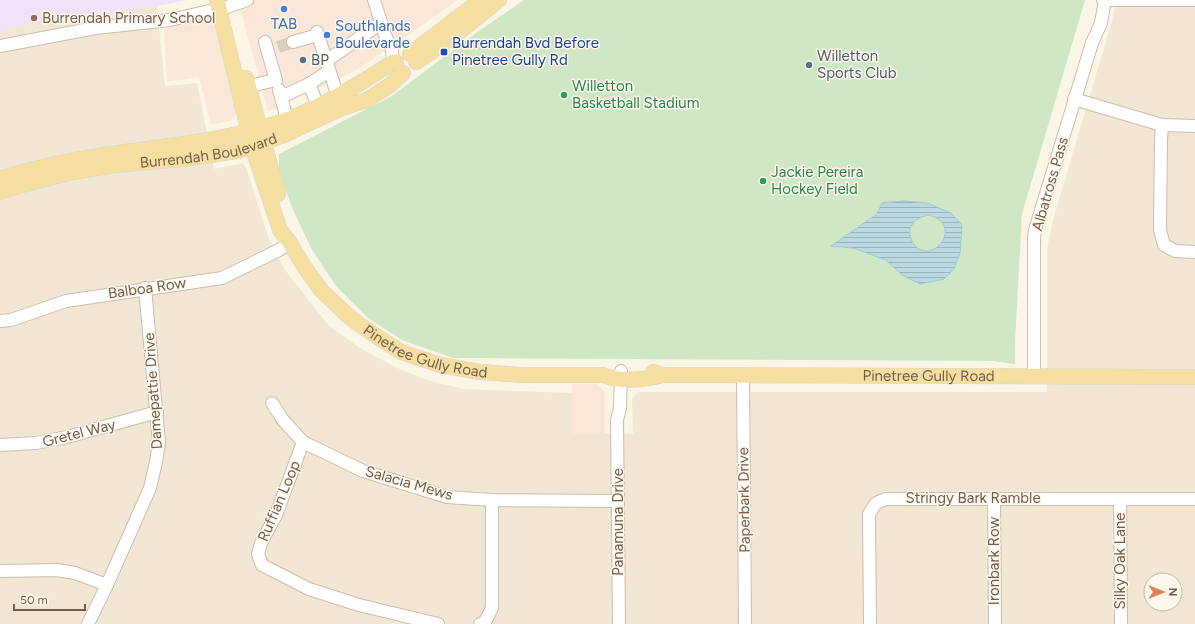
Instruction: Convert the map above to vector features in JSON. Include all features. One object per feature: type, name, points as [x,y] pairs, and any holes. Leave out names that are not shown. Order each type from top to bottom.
[{"type":"main road","points":[[458,25],[481,0]]},
{"type":"main road","points":[[397,65],[401,54],[413,58],[458,25],[499,0]]},
{"type":"main road","name":"Pinetree Gully Road","points":[[222,5],[280,230],[321,290],[356,322],[401,352],[440,365],[480,372],[522,375],[614,375],[644,380],[663,374],[1195,377]]},
{"type":"main road","name":"Burrendah Boulevard","points":[[0,192],[72,172],[238,151],[256,137],[286,119],[338,97],[366,80],[397,65]]},
{"type":"main road","name":"Burrendah Boulevard","points":[[0,179],[70,160],[205,141],[284,135],[344,107],[367,100],[390,85],[397,65]]},
{"type":"street","points":[[0,46],[95,28],[170,20],[222,5],[248,0]]},
{"type":"street","points":[[374,0],[385,35],[397,65]]},
{"type":"street","name":"Albatross Pass","points":[[1092,43],[1098,0]]},
{"type":"street","points":[[1104,0],[1195,0]]},
{"type":"street","name":"Albatross Pass","points":[[1034,377],[1035,234],[1074,99],[1092,43],[1101,23],[1104,0]]},
{"type":"street","points":[[281,97],[309,84],[328,66],[381,23]]},
{"type":"street","points":[[293,42],[318,33],[338,97]]},
{"type":"street","points":[[270,47],[276,80],[286,119]]},
{"type":"street","points":[[243,87],[276,80]]},
{"type":"street","points":[[309,84],[318,106]]},
{"type":"street","points":[[1074,99],[1162,125],[1195,126]]},
{"type":"street","points":[[1162,125],[1160,230],[1164,245],[1175,251],[1195,252]]},
{"type":"street","name":"Balboa Row","points":[[0,321],[11,320],[66,301],[145,288],[222,278],[290,243]]},
{"type":"street","name":"Damepattie Drive","points":[[88,624],[150,488],[156,462],[159,443],[145,288]]},
{"type":"street","name":"Panamuna Drive","points":[[614,375],[620,408],[618,420],[619,624]]},
{"type":"street","name":"Paperbark Drive","points":[[742,375],[745,624]]},
{"type":"street","name":"Salacia Mews","points":[[272,403],[283,420],[303,442],[363,471],[448,496],[492,500],[618,501]]},
{"type":"street","name":"Gretel Way","points":[[0,444],[36,443],[67,437],[157,412]]},
{"type":"street","name":"Ruffian Loop","points":[[303,442],[276,515],[261,543],[258,554],[262,564],[309,589],[359,605],[438,624]]},
{"type":"street","name":"Stringy Bark Ramble","points":[[870,624],[869,514],[876,503],[886,498],[1195,499]]},
{"type":"street","name":"Ironbark Row","points":[[994,499],[995,624]]},
{"type":"street","name":"Silky Oak Lane","points":[[1120,499],[1121,624]]},
{"type":"street","points":[[480,624],[485,622],[492,608],[492,500]]},
{"type":"street","points":[[0,571],[57,570],[75,574],[107,585]]},
{"type":"shaded area","name":"Burrendah Primary School","points":[[0,0],[188,0],[146,8],[30,23],[0,32]]},
{"type":"shaded area","name":"Southlands Boulevarde","points":[[238,0],[458,0],[357,70],[268,112]]},
{"type":"shaded area","points":[[1116,0],[1195,0],[1195,624],[0,624],[0,32],[30,23],[157,6],[165,86],[197,83],[214,169],[243,163],[247,170],[270,242],[285,270],[328,325],[360,348],[397,368],[430,381],[463,389],[572,393],[572,432],[633,434],[632,398],[638,392],[1047,392],[1047,249],[1053,220],[1112,21]]},
{"type":"shaded area","points":[[209,18],[217,23],[238,110],[232,120],[211,125],[199,77],[167,82],[164,29]]},
{"type":"shaded area","points":[[572,384],[597,384],[605,393],[605,434],[572,434]]},
{"type":"green space","points":[[524,0],[1085,0],[1022,214],[1015,364],[992,361],[453,358],[402,340],[368,318],[336,286],[311,248],[293,210],[279,172],[279,154],[392,96],[476,33]]},
{"type":"water","points":[[904,201],[927,203],[951,213],[962,225],[960,253],[954,269],[944,279],[920,284],[902,275],[886,260],[853,248],[831,246],[877,214],[882,203]],"holes":[[[929,215],[940,220],[945,227],[945,235],[942,242],[936,248],[928,251],[920,250],[913,243],[911,238],[910,228],[912,224],[919,218]]]},
{"type":"tunnel","points":[[278,47],[293,42]]},
{"type":"place","name":"TAB","points":[[284,9]]},
{"type":"place","name":"Burrendah Primary School","points":[[34,18]]},
{"type":"place","name":"Southlands Boulevarde","points":[[327,35]]},
{"type":"place","name":"Burrendah Bvd Before Pinetree Gully Rd","points":[[444,52]]},
{"type":"place","name":"BP","points":[[303,60]]},
{"type":"place","name":"Willetton Sports Club","points":[[809,65]]},
{"type":"place","name":"Willetton Basketball Stadium","points":[[564,95]]},
{"type":"place","name":"Jackie Pereira Hockey Field","points":[[763,181]]}]
